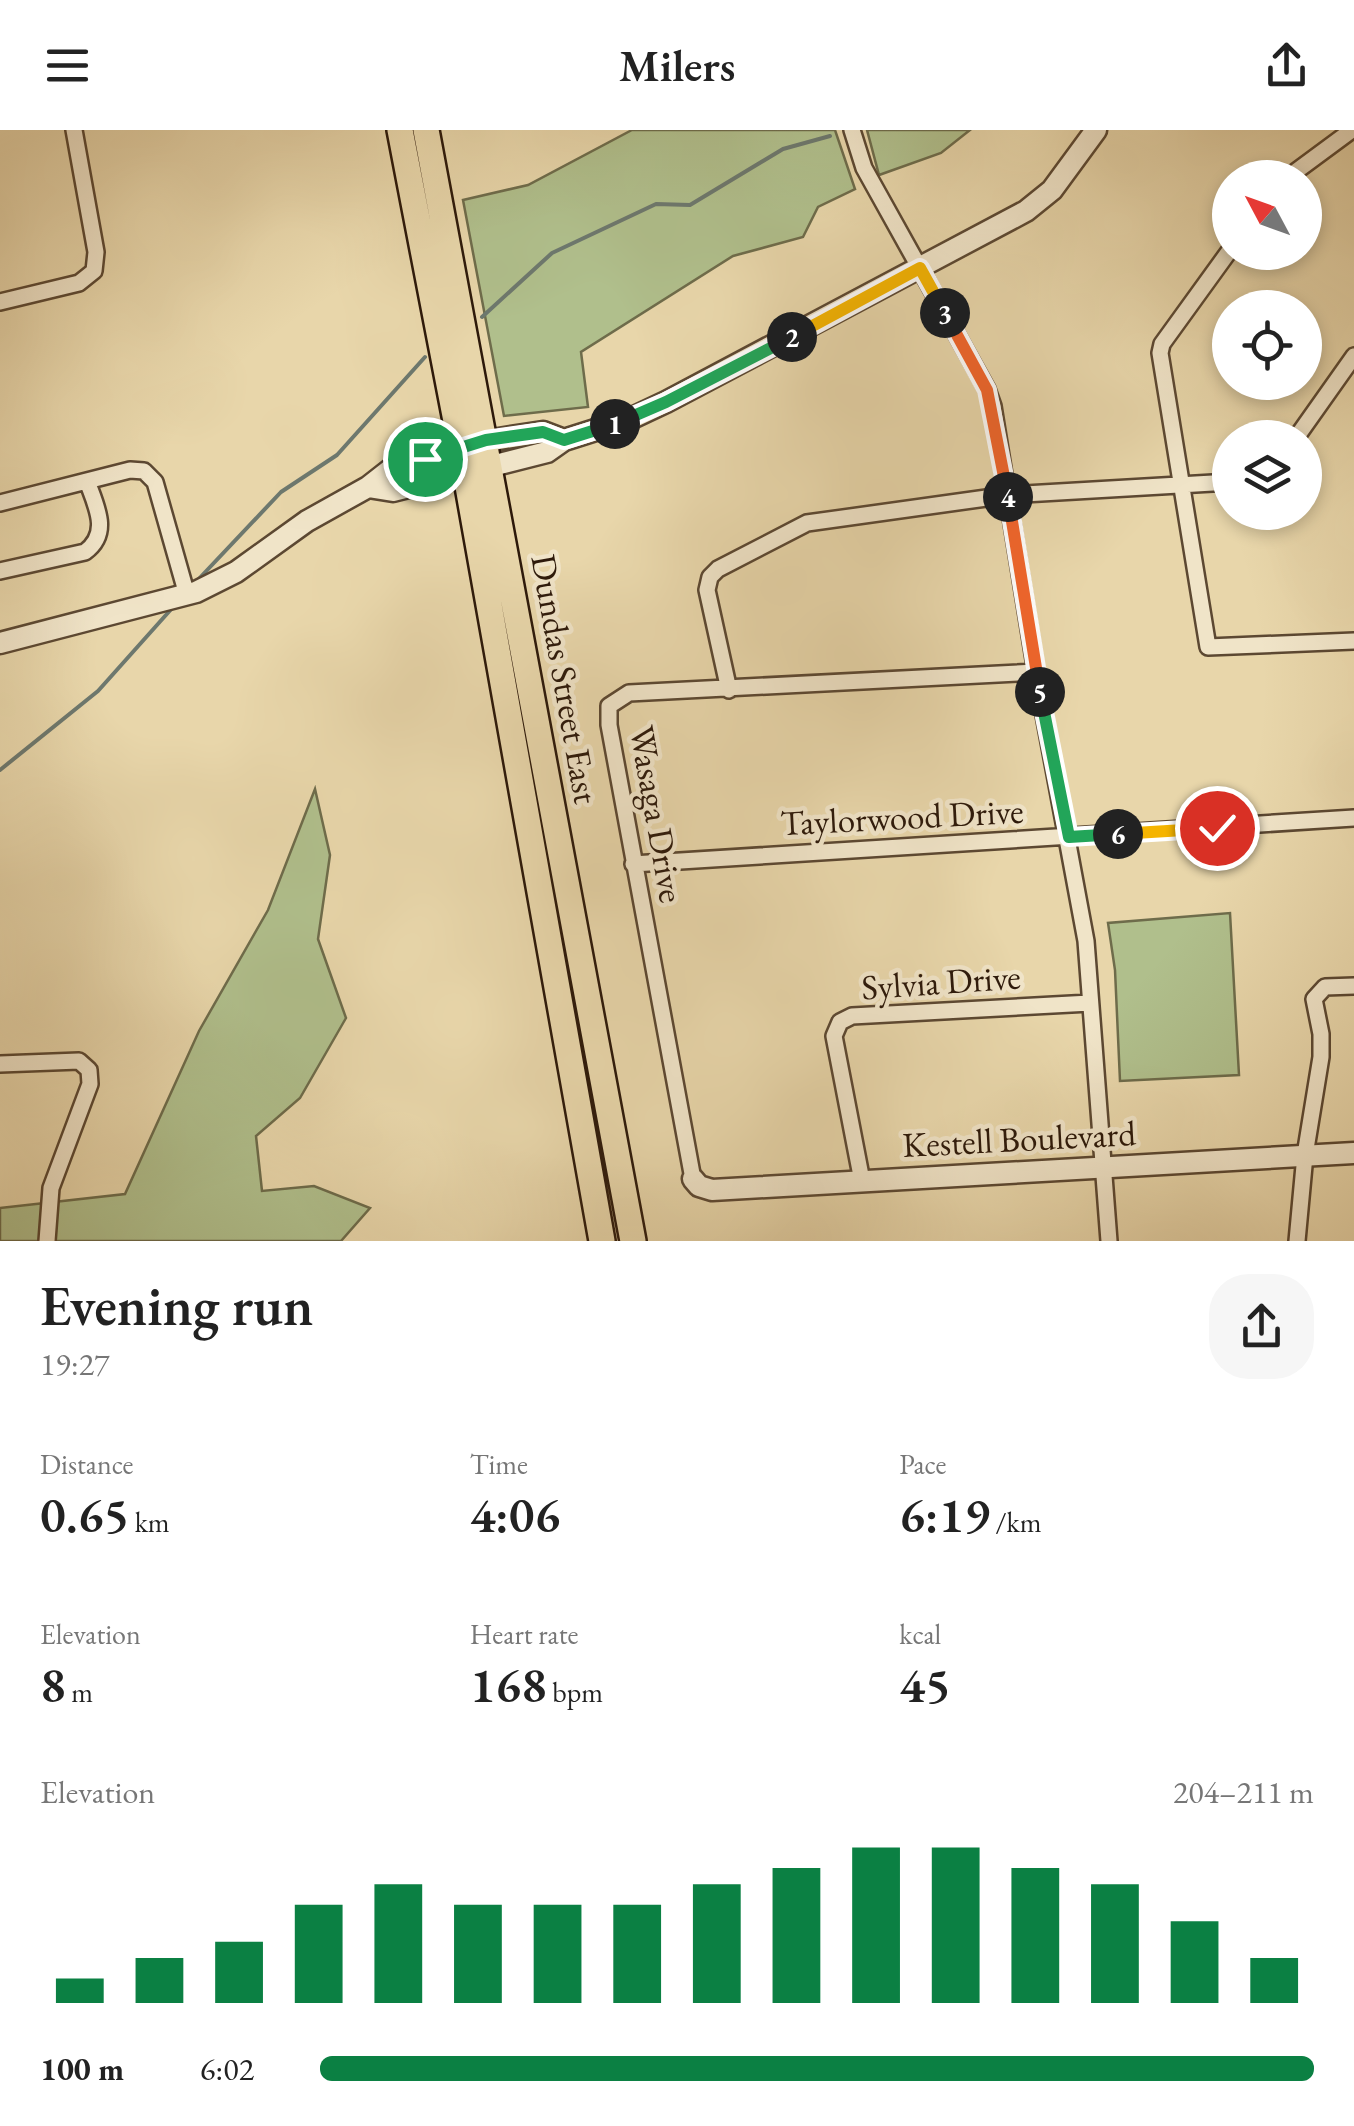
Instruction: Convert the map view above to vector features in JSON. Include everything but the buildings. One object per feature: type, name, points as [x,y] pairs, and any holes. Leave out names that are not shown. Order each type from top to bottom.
[{"type":"main road","name":"Dundas Street East","points":[[400,130],[476,456],[633,1241]]},
{"type":"main road","name":"Dundas Street East","points":[[426,130],[602,1241]]},
{"type":"street","points":[[0,302],[78,283],[94,271],[96,252],[74,130]]},
{"type":"street","points":[[852,130],[864,168],[987,390],[1086,940],[1109,1241]]},
{"type":"street","points":[[0,643],[187,595],[236,572],[307,521],[368,487],[391,469],[476,456],[547,452],[564,440],[630,419],[1036,204],[1062,178],[1096,130]]},
{"type":"street","points":[[1311,160],[1352,130]]},
{"type":"street","points":[[1216,270],[1162,344],[1161,357],[1208,648],[1354,641]]},
{"type":"street","points":[[1309,420],[1354,356]]},
{"type":"street","points":[[0,503],[130,470],[144,472],[156,482],[187,595]]},
{"type":"street","points":[[0,571],[85,552],[93,546],[101,523],[87,481]]},
{"type":"street","points":[[729,690],[708,590],[715,571],[802,524],[1008,495],[1212,483]]},
{"type":"street","name":"Wasaga Drive","points":[[693,1179],[633,864],[609,725],[610,706],[629,693],[1036,672]]},
{"type":"street","name":"Taylorwood Drive","points":[[633,864],[1354,818]]},
{"type":"street","points":[[1297,1241],[1305,1155],[1321,1056],[1314,999],[1325,986],[1354,986]]},
{"type":"street","name":"Sylvia Drive","points":[[862,1181],[834,1036],[844,1018],[1090,1004]]},
{"type":"street","points":[[0,1064],[80,1061],[89,1070],[90,1084],[51,1188],[47,1241]]},
{"type":"street","name":"Kestell Boulevard","points":[[693,1179],[698,1186],[712,1190],[1354,1153]]},
{"type":"green space","points":[[632,130],[835,130],[855,189],[818,207],[803,237],[733,256],[581,352],[588,407],[504,416],[463,200],[528,185]]},
{"type":"green space","points":[[867,130],[970,130],[941,153],[879,175]]},
{"type":"green space","points":[[315,789],[330,855],[318,939],[346,1018],[300,1098],[256,1136],[262,1191],[314,1186],[370,1208],[341,1241],[0,1241],[0,1208],[125,1194],[199,1031],[268,910]]},
{"type":"green space","points":[[1230,913],[1239,1075],[1120,1081],[1115,970],[1108,923]]},
{"type":"waterway","points":[[482,317],[552,253],[656,204],[690,205],[783,149],[830,136]]},
{"type":"waterway","points":[[194,584],[281,492],[337,455],[425,357]]},
{"type":"waterway","points":[[0,770],[98,691],[174,606]]},
{"type":"route","points":[[425,459],[486,440],[543,432],[564,440],[630,419],[920,268],[993,406],[1036,672],[1069,837],[1217,828]]}]
